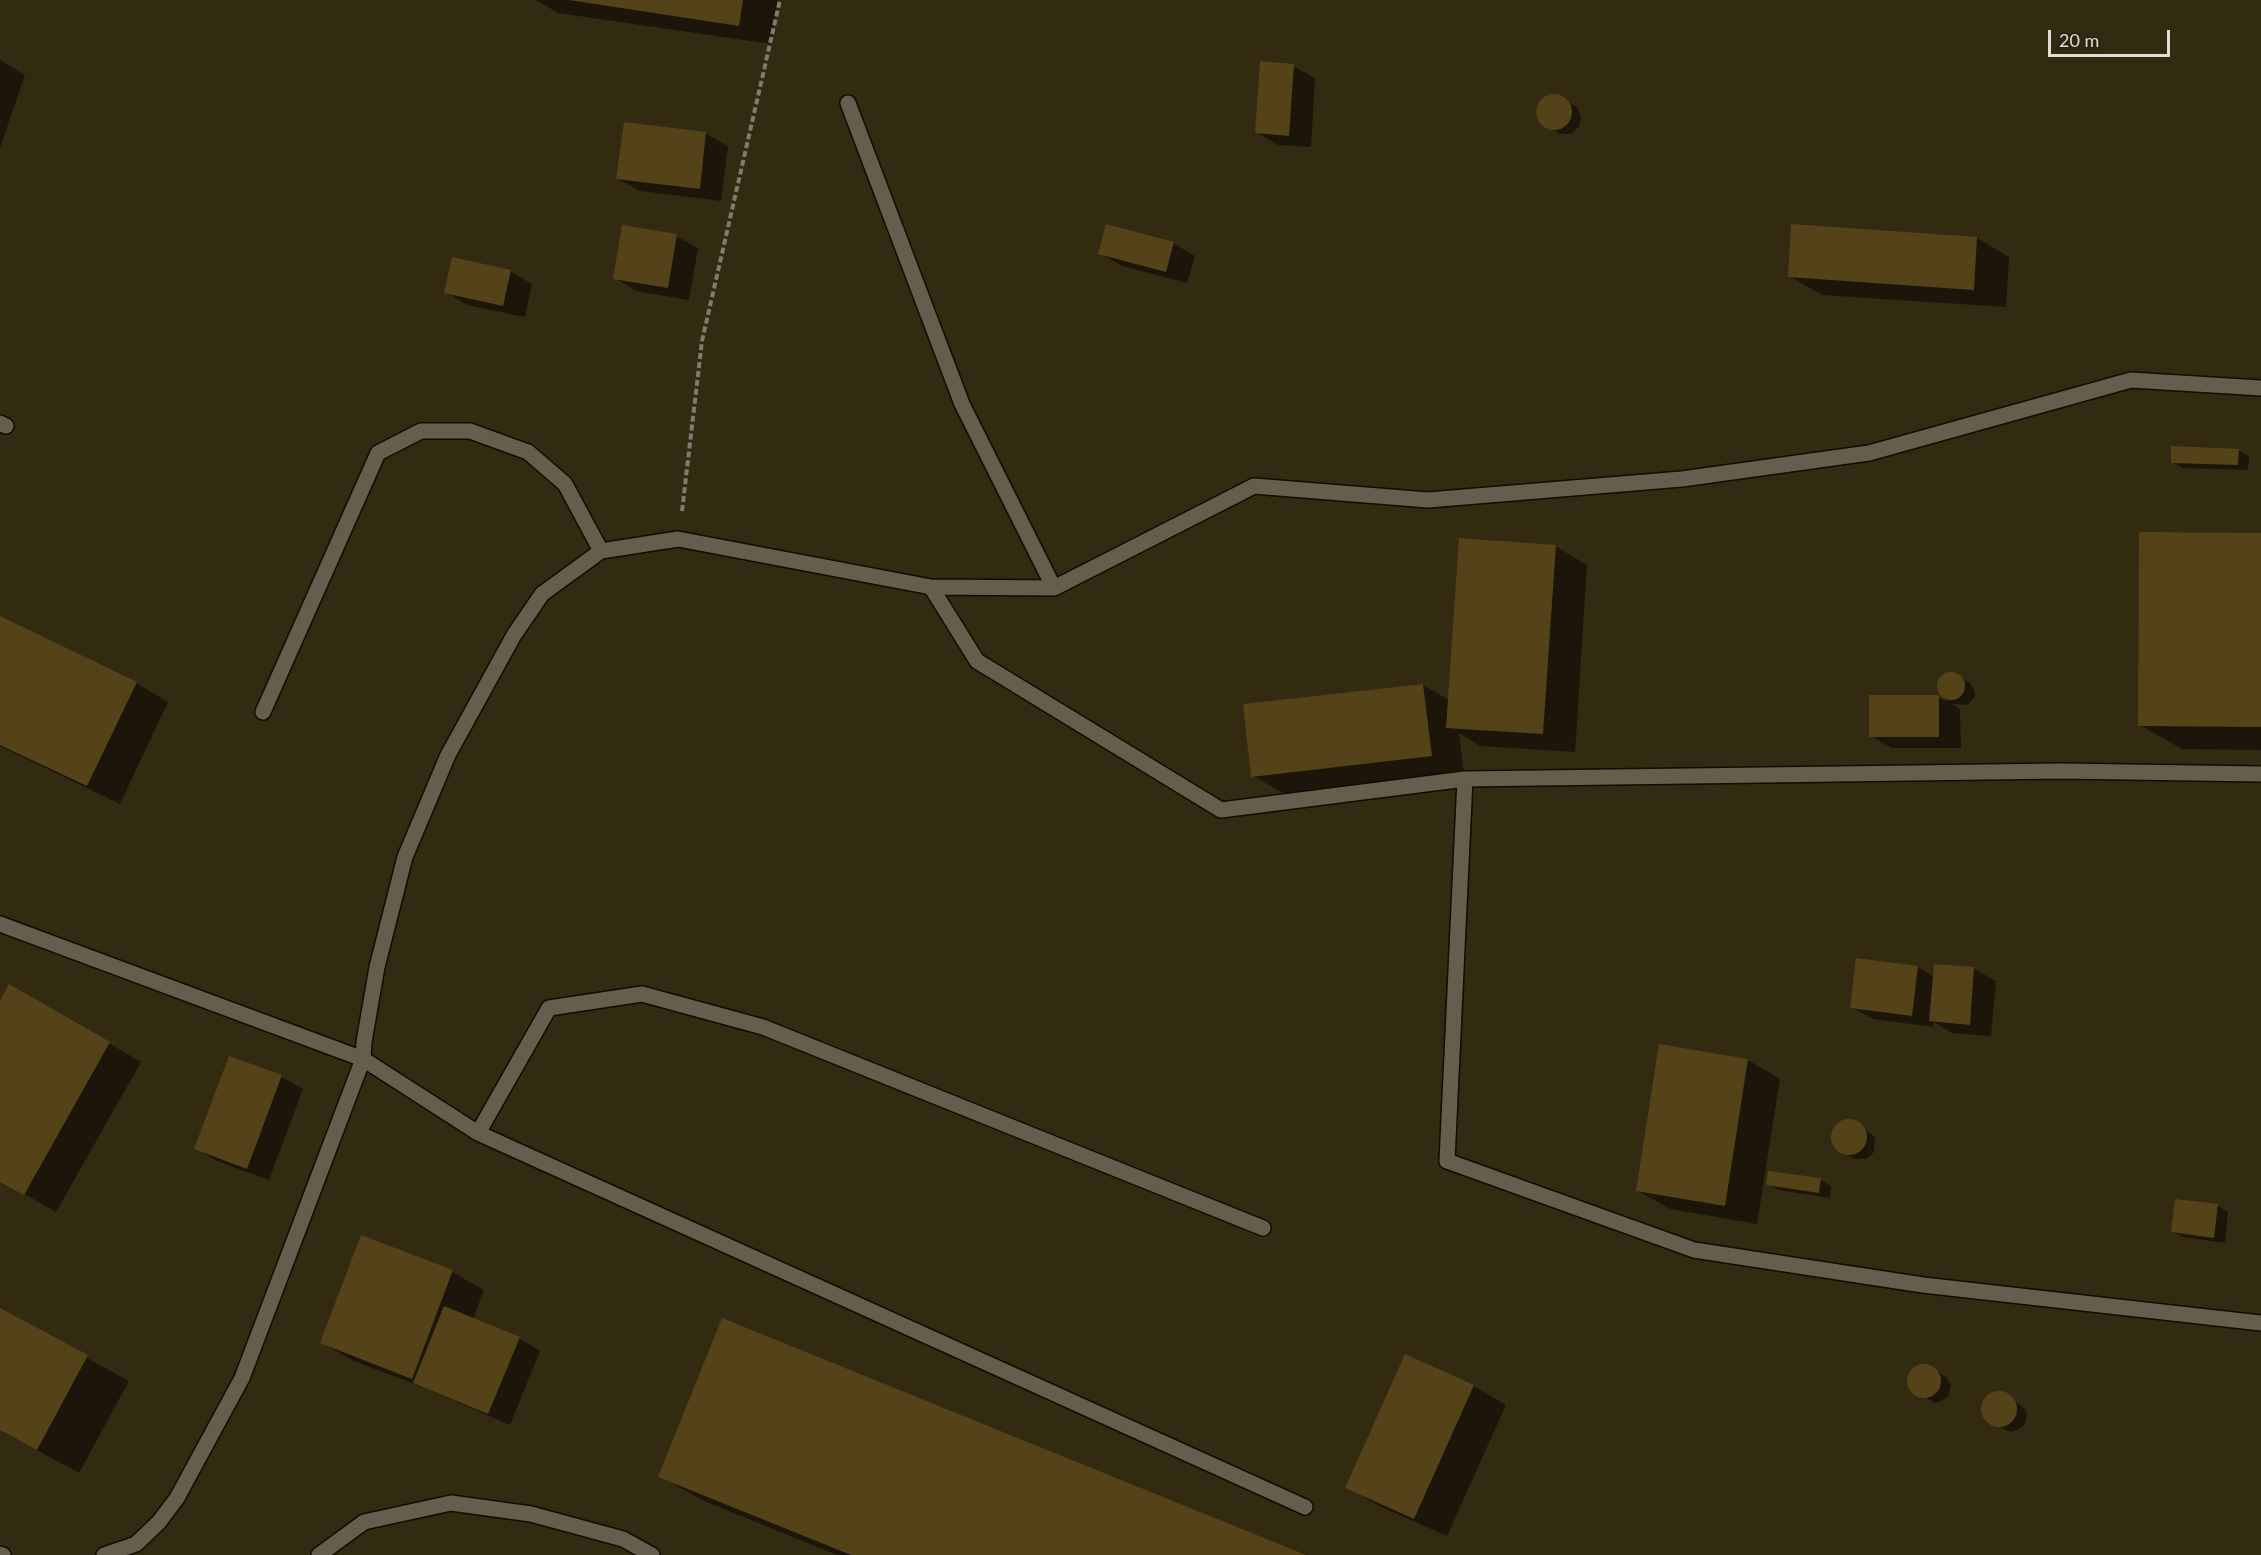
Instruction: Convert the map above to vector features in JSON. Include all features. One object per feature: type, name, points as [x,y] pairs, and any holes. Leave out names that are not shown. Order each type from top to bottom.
[{"type":"street","points":[[848,103],[962,404],[1054,588]]},
{"type":"street","points":[[104,1555],[136,1544],[159,1522],[177,1498],[242,1378],[363,1059],[377,967],[405,857],[448,755],[514,635],[542,594],[601,551],[678,539],[931,587],[1054,588],[1254,486],[1428,500],[1682,479],[1869,453],[2130,380],[2261,388]]},
{"type":"street","points":[[263,712],[378,453],[421,431],[470,431],[528,452],[565,484],[601,551]]},
{"type":"street","points":[[931,587],[978,662],[1221,810],[1465,779],[2061,771],[2261,774]]},
{"type":"street","points":[[1465,779],[1448,1161],[1694,1250],[1923,1285],[2261,1323]]},
{"type":"street","points":[[0,924],[363,1059],[478,1133],[1305,1507]]},
{"type":"street","points":[[478,1133],[549,1008],[642,994],[763,1027],[1263,1228]]},
{"type":"street","points":[[320,1555],[364,1522],[451,1503],[531,1514],[623,1539],[652,1555]]},
{"type":"path","points":[[678,539],[702,341],[780,0]]},
{"type":"shaded area","points":[[0,0],[2261,0],[2261,1555],[0,1555]]},
{"type":"building","points":[[569,0],[743,0],[739,26]]},
{"type":"building","points":[[1260,61],[1294,64],[1289,136],[1255,133]]},
{"type":"building","points":[[1554,94],[1566,100],[1572,112],[1566,124],[1554,130],[1542,124],[1536,112],[1542,100]]},
{"type":"building","points":[[624,122],[706,132],[700,189],[616,179]]},
{"type":"building","points":[[1106,224],[1174,242],[1166,272],[1098,254]]},
{"type":"building","points":[[1791,224],[1977,237],[1974,290],[1788,277]]},
{"type":"building","points":[[622,225],[677,234],[668,288],[613,279]]},
{"type":"building","points":[[452,257],[511,270],[503,306],[444,293]]},
{"type":"building","points":[[2171,446],[2239,449],[2238,465],[2171,463]]},
{"type":"building","points":[[2139,532],[2261,533],[2261,727],[2138,726]]},
{"type":"building","points":[[1459,538],[1556,545],[1543,734],[1446,728]]},
{"type":"building","points":[[0,616],[137,682],[87,786],[0,745]]},
{"type":"building","points":[[1951,672],[1961,676],[1965,686],[1961,696],[1951,700],[1941,696],[1937,686],[1941,676]]},
{"type":"building","points":[[1423,684],[1432,756],[1251,777],[1243,704]]},
{"type":"building","points":[[1869,695],[1939,695],[1939,737],[1869,737]]},
{"type":"building","points":[[1856,958],[1918,966],[1912,1016],[1850,1008]]},
{"type":"building","points":[[1934,964],[1974,967],[1970,1025],[1929,1021]]},
{"type":"building","points":[[9,984],[110,1042],[24,1195],[0,1182],[0,1001]]},
{"type":"building","points":[[1659,1044],[1748,1059],[1725,1206],[1636,1191]]},
{"type":"building","points":[[229,1056],[282,1075],[247,1169],[194,1149]]},
{"type":"building","points":[[1849,1119],[1861,1125],[1867,1137],[1861,1149],[1849,1155],[1837,1149],[1831,1137],[1837,1125]]},
{"type":"building","points":[[1768,1171],[1821,1178],[1819,1193],[1766,1185]]},
{"type":"building","points":[[2175,1199],[2218,1204],[2214,1238],[2171,1232]]},
{"type":"building","points":[[361,1235],[453,1270],[412,1379],[320,1343]]},
{"type":"building","points":[[444,1306],[520,1337],[488,1414],[413,1383]]},
{"type":"building","points":[[0,1308],[88,1355],[37,1450],[0,1430]]},
{"type":"building","points":[[722,1318],[1306,1555],[851,1555],[658,1477]]},
{"type":"building","points":[[1405,1354],[1474,1385],[1414,1519],[1345,1488]]},
{"type":"building","points":[[1924,1364],[1936,1369],[1941,1381],[1936,1393],[1924,1398],[1912,1393],[1907,1381],[1912,1369]]},
{"type":"building","points":[[1999,1391],[2011,1397],[2017,1409],[2011,1421],[1999,1427],[1987,1421],[1981,1409],[1987,1397]]}]
